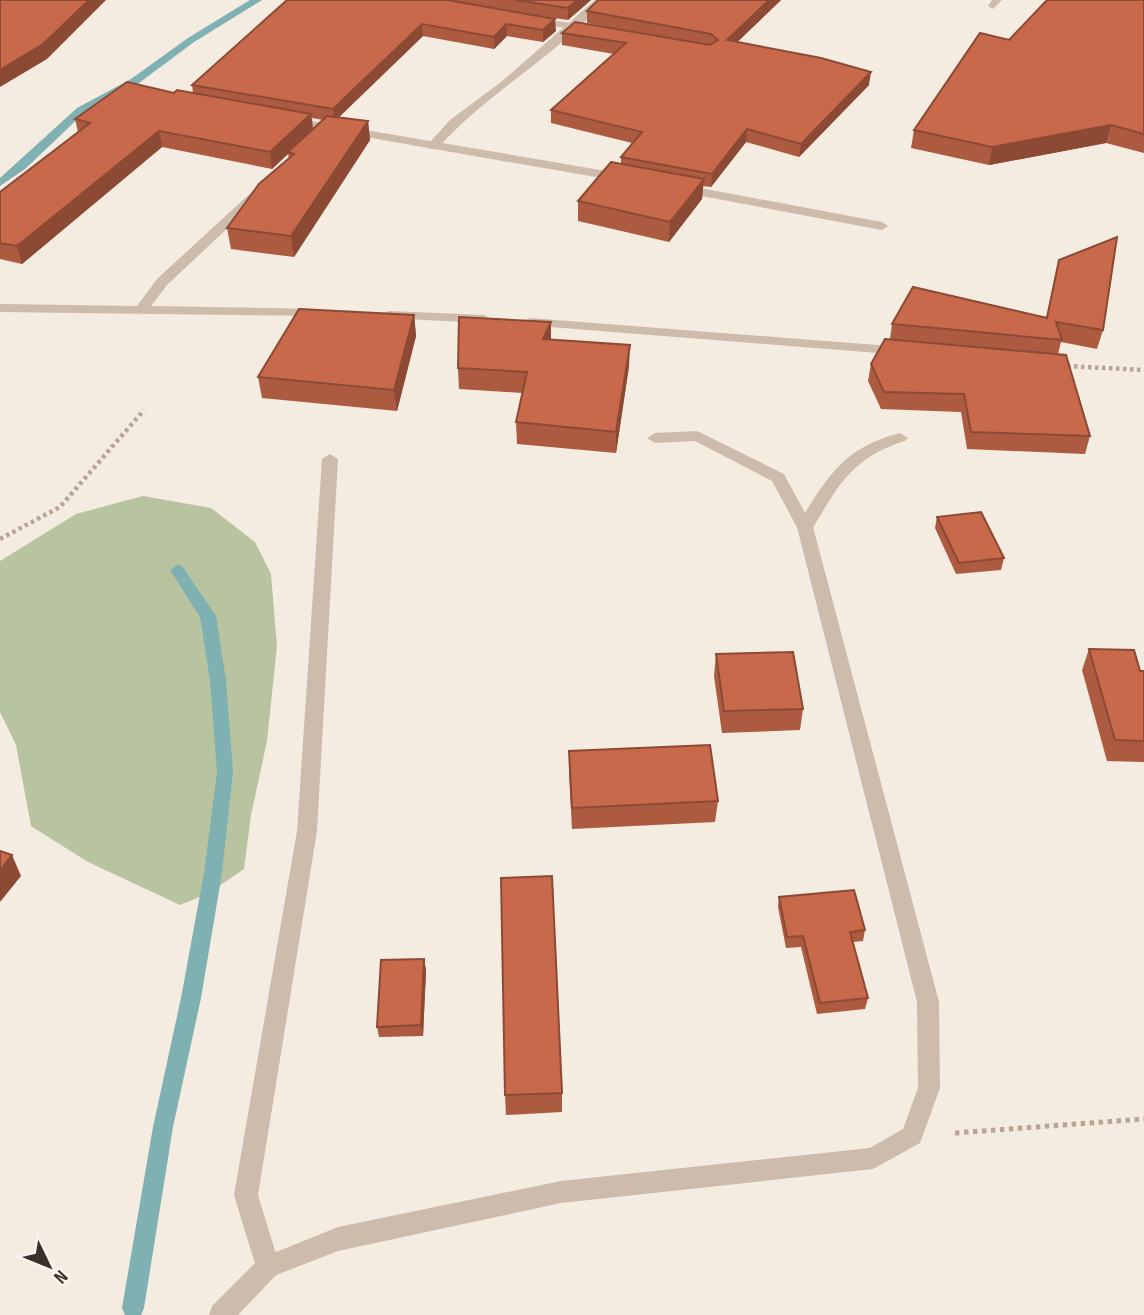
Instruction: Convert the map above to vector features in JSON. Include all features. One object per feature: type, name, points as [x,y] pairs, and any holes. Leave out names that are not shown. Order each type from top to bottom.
[{"type":"street","points":[[433,146],[454,122],[505,84],[601,0]]},
{"type":"street","points":[[517,17],[597,31]]},
{"type":"street","points":[[274,118],[323,132],[433,146],[639,181]]},
{"type":"street","points":[[140,311],[162,282],[269,182]]},
{"type":"street","points":[[666,186],[882,226]]},
{"type":"street","points":[[0,308],[338,313]]},
{"type":"street","points":[[378,315],[506,321],[912,352]]},
{"type":"street","points":[[220,1315],[268,1267],[338,1239],[561,1192],[873,1158],[912,1136],[929,1088],[928,1002],[805,527],[778,478],[697,436],[654,438]]},
{"type":"street","points":[[805,527],[839,471],[879,443],[900,438]]},
{"type":"street","points":[[268,1267],[246,1195],[307,831],[330,459]]},
{"type":"path","points":[[1067,366],[1144,370]]},
{"type":"path","points":[[0,539],[60,507],[144,410]]},
{"type":"path","points":[[912,1136],[1144,1119]]},
{"type":"green space","points":[[143,496],[211,508],[255,542],[271,574],[277,646],[267,741],[251,815],[244,869],[209,893],[180,905],[88,862],[31,826],[16,745],[0,712],[0,561],[76,514]]},
{"type":"building","points":[[0,0],[89,0],[43,44],[0,70]]},
{"type":"building","points":[[287,0],[447,0],[555,19],[543,30],[506,24],[494,37],[422,24],[333,109],[192,85]]},
{"type":"building","points":[[515,0],[577,0],[568,8]]},
{"type":"building","points":[[598,0],[769,0],[727,40],[821,58],[871,72],[801,144],[747,129],[712,174],[621,157],[642,132],[551,110],[626,43],[562,33],[575,22],[710,45],[718,40],[711,34],[587,11]]},
{"type":"building","points":[[1047,0],[1144,0],[1144,134],[1111,125],[992,147],[914,130],[980,33],[1009,40]]},
{"type":"building","points":[[127,82],[174,93],[177,90],[311,114],[270,152],[159,131],[17,246],[0,243],[0,192],[90,123],[75,119]]},
{"type":"building","points":[[327,116],[368,121],[291,236],[227,228],[259,184],[294,154],[288,152]]},
{"type":"building","points":[[611,162],[704,179],[670,222],[578,201]]},
{"type":"building","points":[[1117,237],[1103,330],[1056,322],[1062,340],[892,324],[913,287],[1047,318],[1059,260]]},
{"type":"building","points":[[299,309],[414,315],[394,390],[258,377]]},
{"type":"building","points":[[459,317],[551,322],[543,339],[630,345],[616,432],[516,422],[527,372],[458,368]]},
{"type":"building","points":[[885,339],[1066,355],[1090,436],[971,432],[964,394],[884,392],[871,364]]},
{"type":"building","points":[[981,512],[1004,558],[959,563],[937,517]]},
{"type":"building","points":[[1089,649],[1134,650],[1140,671],[1144,671],[1144,741],[1115,740]]},
{"type":"building","points":[[793,652],[803,709],[724,711],[716,654]]},
{"type":"building","points":[[710,745],[718,801],[572,808],[569,751]]},
{"type":"building","points":[[0,851],[12,855],[0,870]]},
{"type":"building","points":[[552,876],[562,1093],[505,1095],[501,878]]},
{"type":"building","points":[[854,890],[865,930],[850,932],[868,998],[820,1003],[803,936],[787,937],[779,897]]},
{"type":"building","points":[[424,959],[421,1025],[377,1027],[381,960]]},
{"type":"waterway","points":[[0,183],[21,167],[81,110],[135,81],[191,40],[257,0]]},
{"type":"waterway","points":[[133,1308],[163,1127],[191,998],[213,873],[225,772],[218,680],[208,616],[177,570]]}]
